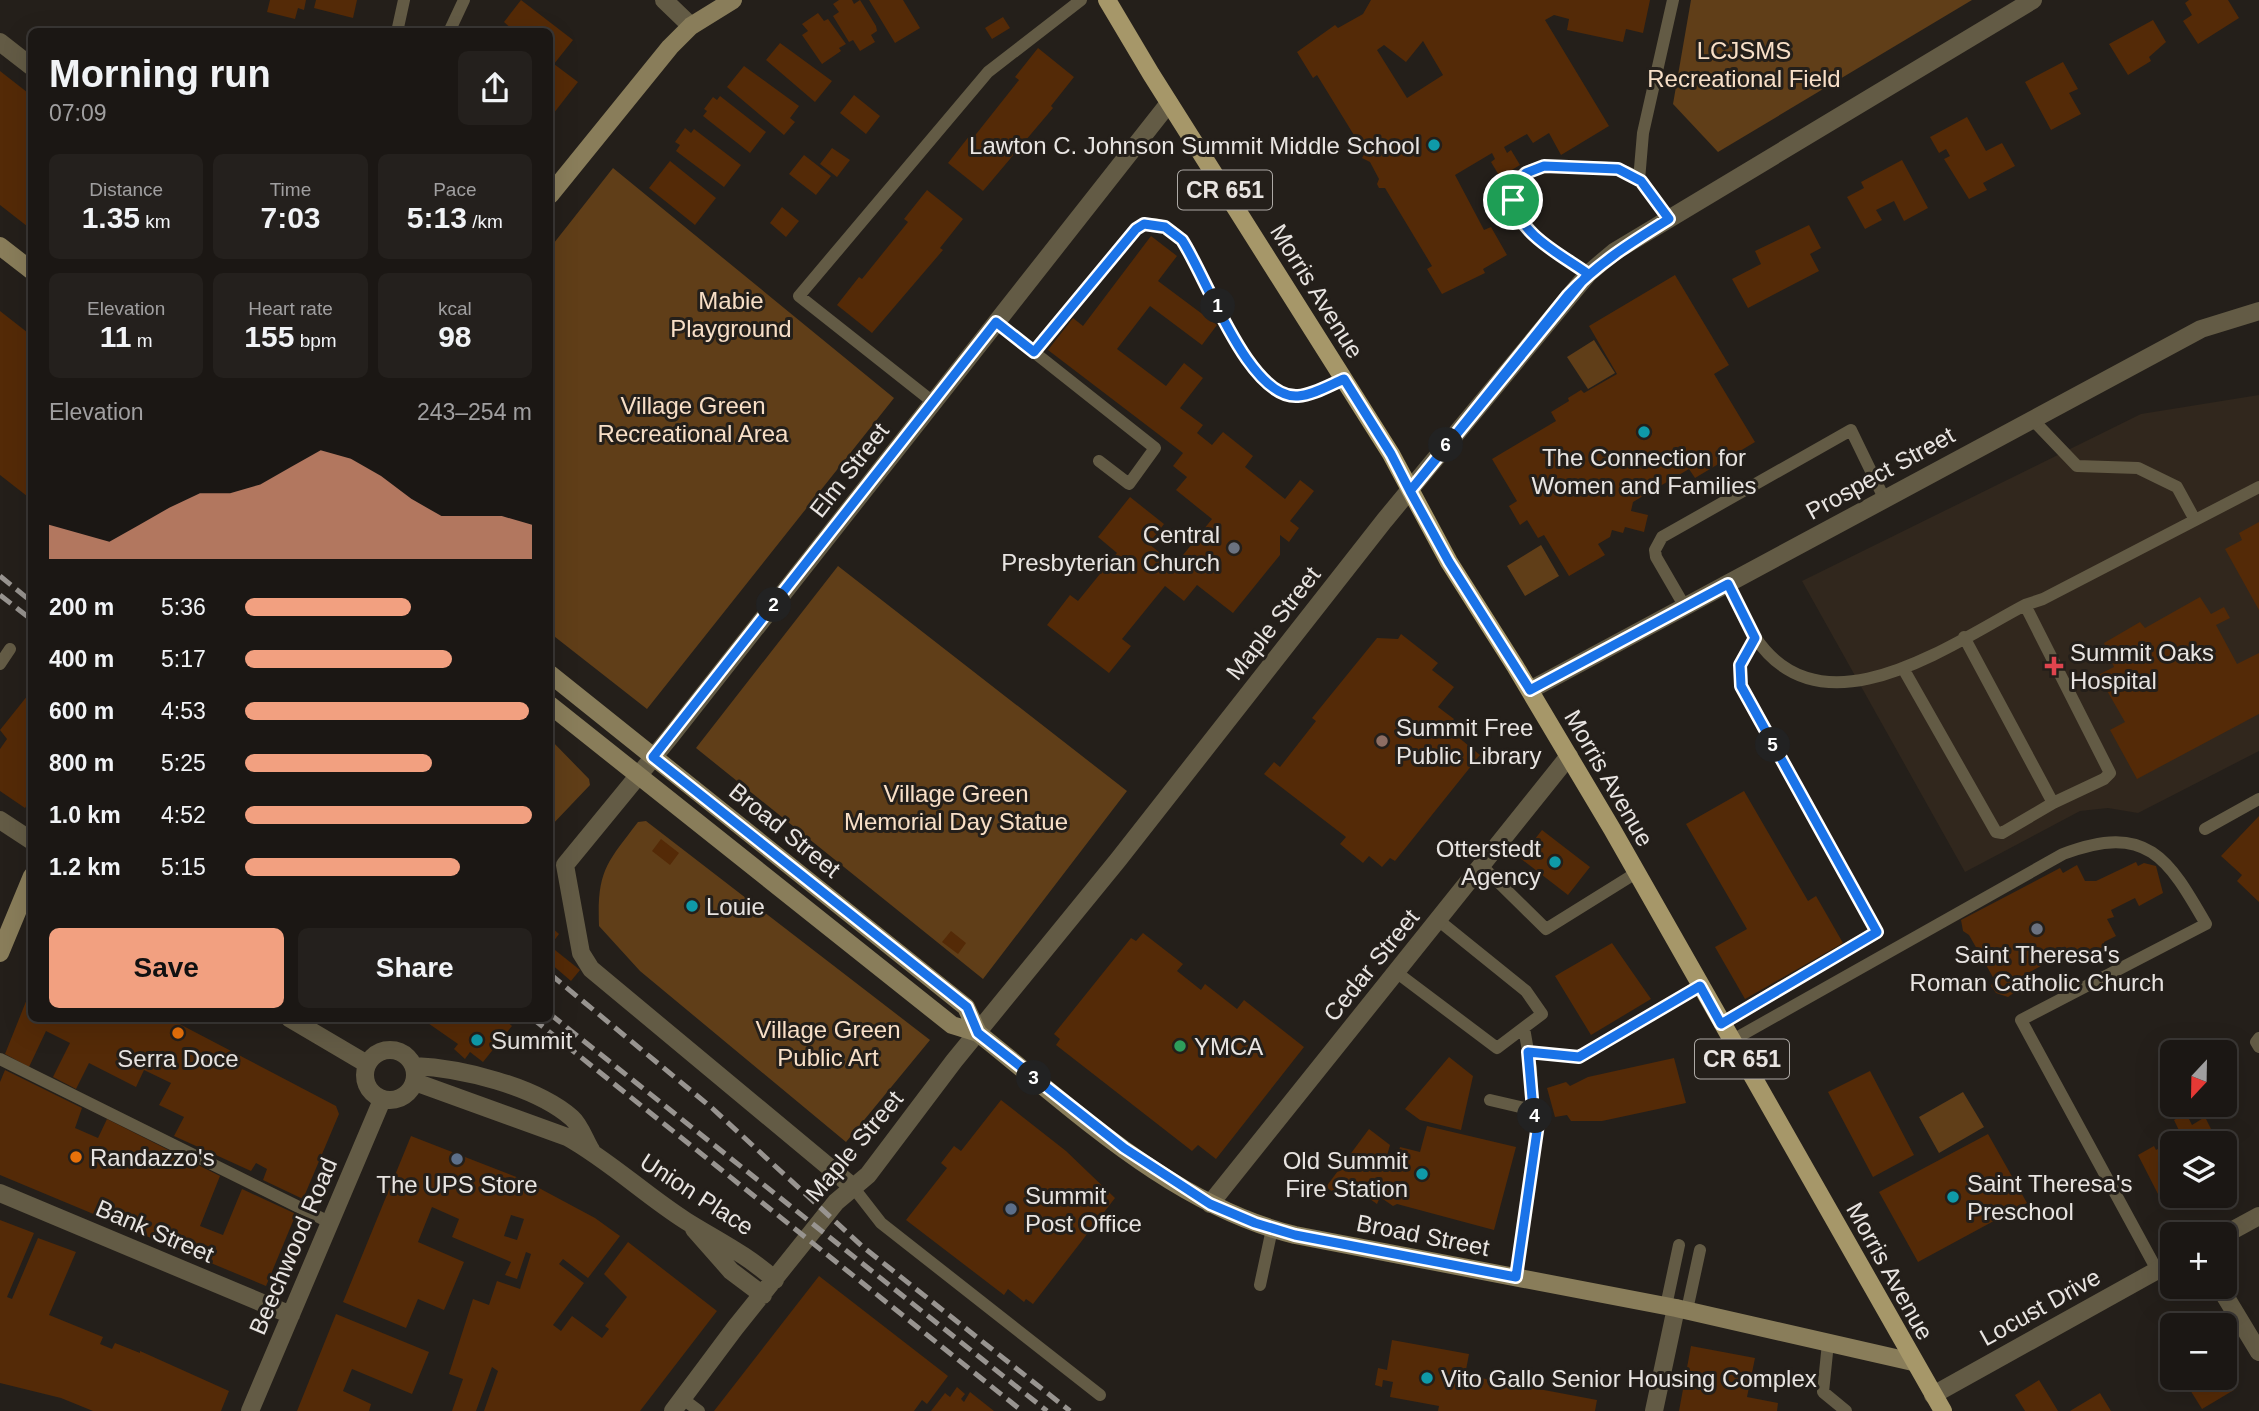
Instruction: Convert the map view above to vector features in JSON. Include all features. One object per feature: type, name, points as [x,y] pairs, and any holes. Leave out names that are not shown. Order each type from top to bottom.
[{"type":"main road","points":[[553,191],[642,79],[691,26],[733,0]]},
{"type":"main road","name":"Morris Avenue","points":[[1107,0],[1391,454],[1449,562],[1569,757],[1943,1411]]},
{"type":"main road","points":[[0,246],[28,268]]},
{"type":"main road","name":"Broad Street","points":[[553,676],[967,1007],[978,1033]]},
{"type":"main road","name":"Broad Street","points":[[553,707],[952,1025],[978,1033],[1124,1148],[1210,1204],[1272,1229],[1676,1308],[1913,1362]]},
{"type":"main road","points":[[0,953],[5,926],[28,883]]},
{"type":"street","points":[[664,0],[691,26]]},
{"type":"street","name":"Maple Street","points":[[678,1405],[836,1202],[868,1175],[1410,491],[1588,274],[1614,252],[2033,0]]},
{"type":"street","points":[[0,42],[28,64]]},
{"type":"street","name":"Elm Street","points":[[557,865],[638,776],[1169,103]]},
{"type":"street","name":"Prospect Street","points":[[1530,690],[2201,329],[2259,311]]},
{"type":"street","name":"Cedar Street","points":[[1210,1204],[1569,757]]},
{"type":"street","points":[[0,820],[28,838]]},
{"type":"street","points":[[557,865],[581,953],[591,970],[853,1187]]},
{"type":"street","points":[[296,1022],[367,1064],[365,1081],[368,1089],[382,1100],[399,1100],[406,1095],[414,1074]]},
{"type":"street","name":"Union Place","points":[[367,1064],[372,1057],[387,1050],[403,1053],[414,1074],[567,1137],[591,1150],[687,1221],[752,1259],[775,1280]]},
{"type":"street","name":"Union Place","points":[[414,1074],[444,1067],[481,1077],[552,1104],[574,1120],[591,1150]]},
{"type":"street","name":"Beechwood Road","points":[[250,1411],[382,1100]]},
{"type":"street","name":"Bank Street","points":[[0,1193],[291,1315]]},
{"type":"street","points":[[2237,1228],[2259,1216]]},
{"type":"street","points":[[687,1221],[732,1270],[762,1295]]},
{"type":"street","name":"Locust Drive","points":[[1933,1395],[2160,1268]]},
{"type":"street","points":[[2227,1299],[2259,1352]]},
{"type":"street","points":[[1654,1411],[1676,1308]]},
{"type":"lane","points":[[398,28],[404,0]]},
{"type":"lane","points":[[451,28],[464,0]]},
{"type":"lane","points":[[933,402],[799,296],[988,72],[1081,0]]},
{"type":"lane","points":[[1639,180],[1643,133],[1673,0]]},
{"type":"lane","points":[[1588,274],[1537,237],[1520,218],[1513,200],[1518,181],[1526,173],[1544,166],[1618,169],[1639,180],[1669,219]]},
{"type":"lane","points":[[1034,352],[1136,229],[1154,223],[1173,232],[1182,240],[1247,360],[1271,388],[1299,396],[1344,379]]},
{"type":"lane","points":[[996,322],[1155,449],[1129,484],[1099,461]]},
{"type":"lane","points":[[2032,419],[2077,466],[2137,468],[2178,487],[2195,520]]},
{"type":"lane","points":[[1685,607],[1656,557],[1655,550],[1662,537],[1851,430],[1884,498]]},
{"type":"lane","points":[[1728,584],[1755,638],[1783,664],[1818,680],[1849,683],[1904,670],[2025,605],[2043,599],[2259,487]]},
{"type":"lane","points":[[1904,670],[1996,832],[2002,833],[2053,803],[2104,779],[2110,773],[2109,768],[2025,605]]},
{"type":"lane","points":[[1964,637],[2053,803]]},
{"type":"lane","points":[[1721,1024],[1877,932],[1741,686],[1740,665],[1755,638]]},
{"type":"lane","points":[[0,664],[10,649]]},
{"type":"lane","points":[[2205,829],[2259,799]]},
{"type":"lane","points":[[1731,1041],[2063,854],[2089,845],[2116,843],[2141,847],[2164,859],[2179,878],[2206,924],[2021,1020],[2160,1259]]},
{"type":"lane","points":[[1482,866],[1546,929],[1636,873]]},
{"type":"lane","points":[[1396,972],[1497,1048],[1542,1014],[1526,991],[1438,920]]},
{"type":"lane","points":[[1528,1052],[1579,1057],[1700,986]]},
{"type":"lane","points":[[1516,1277],[1538,1124],[1533,1110],[1524,1028]]},
{"type":"lane","points":[[2259,1038],[2256,1042],[2259,1047]]},
{"type":"lane","points":[[0,1059],[329,1222]]},
{"type":"lane","points":[[1490,1100],[1533,1110]]},
{"type":"lane","points":[[853,1187],[881,1223],[1100,1395]]},
{"type":"lane","points":[[1260,1285],[1272,1229]]},
{"type":"lane","points":[[1676,1308],[1679,1245]]},
{"type":"lane","points":[[1676,1308],[1700,1250]]},
{"type":"lane","points":[[1828,1343],[1823,1392],[1846,1411]]},
{"type":"lane","points":[[678,1405],[699,1411]]},
{"type":"shaded area","name":"Summit Oaks Hospital","points":[[2259,395],[2259,751],[2138,813],[2108,808],[2080,811],[1965,872],[1802,581],[2141,414]]},
{"type":"green space","name":"LCJSMS Recreational Field","points":[[1691,0],[1972,0],[1718,152],[1673,104]]},
{"type":"green space","name":"Village Green Recreational Area","points":[[613,168],[894,398],[647,709],[553,635],[553,244]]},
{"type":"green space","points":[[1594,340],[1615,373],[1588,389],[1567,357]]},
{"type":"green space","points":[[1541,545],[1559,576],[1525,596],[1507,566]]},
{"type":"green space","name":"Village Green Memorial Day Statue","points":[[838,566],[1127,791],[983,979],[696,748]]},
{"type":"green space","points":[[553,742],[589,779],[590,785],[553,824]]},
{"type":"green space","name":"Village Green Public Art","points":[[646,821],[930,1040],[846,1142],[640,971],[599,926],[600,892],[606,869],[638,822]]},
{"type":"green space","points":[[1963,1092],[1984,1127],[1939,1153],[1919,1117]]},
{"type":"building","points":[[270,0],[306,0],[304,10],[298,8],[295,19],[267,12]]},
{"type":"building","points":[[316,0],[357,0],[353,18],[314,8]]},
{"type":"building","points":[[521,0],[573,40],[554,64],[578,82],[553,114],[553,28],[511,28],[504,22]]},
{"type":"building","points":[[839,0],[852,0],[854,4],[860,0],[876,26],[877,31],[871,35],[875,42],[860,51],[853,40],[849,42],[833,16],[839,12],[833,4]]},
{"type":"building","points":[[869,0],[903,0],[920,28],[895,43]]},
{"type":"building","name":"Lawton C. Johnson Summit Middle School","points":[[1371,0],[1650,0],[1643,33],[1626,29],[1623,42],[1567,30],[1569,19],[1554,15],[1545,20],[1609,126],[1561,155],[1549,133],[1533,143],[1527,134],[1504,147],[1507,153],[1511,150],[1520,165],[1500,177],[1491,162],[1495,159],[1492,153],[1455,175],[1484,230],[1491,227],[1507,255],[1483,269],[1485,273],[1442,294],[1427,269],[1432,266],[1385,188],[1379,188],[1379,179],[1370,162],[1362,158],[1365,153],[1317,75],[1313,78],[1297,52],[1335,25],[1338,28],[1363,14]],"holes":[[[1423,41],[1443,75],[1407,98],[1377,50],[1384,45],[1406,62]]]},
{"type":"building","points":[[2189,0],[2228,0],[2239,18],[2198,44],[2183,21],[2192,15],[2185,3]]},
{"type":"building","points":[[818,13],[824,21],[828,19],[846,44],[839,48],[841,51],[822,64],[802,35],[808,31],[802,24]]},
{"type":"building","points":[[1003,17],[1010,28],[992,39],[985,28]]},
{"type":"building","points":[[2153,20],[2166,42],[2149,57],[2151,61],[2128,75],[2109,44]]},
{"type":"building","points":[[780,43],[832,81],[815,102],[766,60]]},
{"type":"building","points":[[1038,48],[1074,77],[1051,106],[1053,108],[983,191],[948,163],[970,135],[973,138],[1019,80],[1015,77]]},
{"type":"building","points":[[2063,62],[2078,89],[2069,93],[2081,114],[2051,130],[2025,82]]},
{"type":"building","points":[[744,66],[799,106],[790,118],[795,122],[784,135],[727,87]]},
{"type":"building","points":[[0,71],[28,93],[28,227],[0,205]]},
{"type":"building","points":[[854,95],[880,116],[866,134],[840,113]]},
{"type":"building","points":[[720,96],[766,132],[750,153],[703,116],[707,111],[704,109],[713,97],[717,100]]},
{"type":"building","points":[[1967,117],[1986,151],[2002,143],[2015,166],[1983,183],[1987,190],[1969,199],[1944,159],[1950,156],[1946,149],[1939,153],[1930,137]]},
{"type":"building","points":[[685,128],[691,133],[694,129],[741,165],[724,187],[676,151],[680,145],[675,142]]},
{"type":"building","points":[[832,148],[850,160],[837,177],[820,164]]},
{"type":"building","points":[[804,155],[831,176],[816,195],[789,174]]},
{"type":"building","points":[[1902,160],[1928,208],[1904,221],[1894,201],[1876,210],[1882,220],[1865,229],[1847,197],[1864,188],[1861,182]]},
{"type":"building","points":[[670,161],[716,198],[695,225],[649,188]]},
{"type":"building","points":[[927,190],[963,219],[940,248],[943,250],[872,333],[837,305],[908,222],[904,219]]},
{"type":"building","points":[[782,207],[799,221],[786,237],[770,223]]},
{"type":"building","points":[[1809,225],[1821,248],[1810,254],[1819,271],[1748,308],[1732,279],[1761,264],[1755,251]]},
{"type":"building","name":"Central Presbyterian Church","points":[[1151,236],[1177,256],[1158,281],[1217,325],[1202,345],[1150,306],[1117,349],[1166,386],[1184,363],[1203,378],[1180,408],[1203,425],[1197,433],[1212,445],[1223,432],[1253,456],[1245,467],[1285,499],[1300,480],[1314,491],[1290,521],[1299,528],[1289,542],[1280,535],[1280,555],[1233,613],[1197,585],[1184,601],[1165,586],[1122,639],[1131,646],[1109,673],[1047,625],[1070,595],[1078,601],[1117,553],[1098,537],[1130,497],[1164,524],[1149,544],[1175,565],[1212,519],[1176,490],[1187,477],[1173,466],[1183,453],[1048,350],[1073,318],[1083,326]]},
{"type":"building","name":"The Connection for Women and Families","points":[[1675,275],[1729,365],[1714,374],[1755,442],[1695,478],[1689,469],[1633,502],[1631,511],[1648,515],[1644,532],[1625,527],[1623,533],[1612,530],[1610,537],[1598,544],[1605,555],[1569,576],[1544,535],[1538,538],[1527,520],[1520,525],[1509,506],[1517,501],[1492,459],[1556,421],[1551,412],[1569,401],[1568,398],[1581,390],[1584,393],[1617,374],[1589,326]]},
{"type":"building","points":[[0,311],[28,333],[28,497],[0,475]]},
{"type":"building","points":[[2259,522],[2259,610],[2225,549],[2242,540],[2239,533]]},
{"type":"building","points":[[2200,597],[2211,614],[2224,607],[2230,618],[2216,625],[2237,664],[2259,653],[2259,714],[2137,779],[2110,730],[2125,722],[2098,675],[2114,667],[2104,643],[2140,622],[2145,628]]},
{"type":"building","name":"Summit Free Public Library","points":[[1401,634],[1438,663],[1432,670],[1454,687],[1438,707],[1454,719],[1447,728],[1480,755],[1395,861],[1390,858],[1382,867],[1369,856],[1363,863],[1340,844],[1346,837],[1264,774],[1274,762],[1280,767],[1316,721],[1312,718],[1377,638],[1398,639]]},
{"type":"building","points":[[28,695],[28,804],[25,808],[0,791],[0,749],[7,739],[0,730]]},
{"type":"building","points":[[1744,791],[1808,901],[1816,896],[1843,943],[1745,999],[1715,947],[1747,929],[1686,824]]},
{"type":"building","points":[[2259,816],[2259,902],[2237,881],[2242,875],[2221,856]]},
{"type":"building","name":"Otterstedt Agency","points":[[1542,830],[1590,867],[1568,895],[1520,858]]},
{"type":"building","points":[[661,839],[679,853],[670,865],[652,851]]},
{"type":"building","name":"Saint Theresa's Roman Catholic Church","points":[[2136,862],[2138,866],[2144,863],[2156,866],[2163,893],[2139,906],[2135,898],[2111,910],[2114,917],[2107,919],[2116,936],[2104,942],[2105,946],[2074,962],[2067,952],[2013,981],[2017,986],[2015,992],[2008,997],[1996,993],[1991,986],[1994,979],[1969,935],[1963,931],[1961,920],[2060,868],[2063,873],[2077,865],[2085,881],[2096,881]]},
{"type":"building","points":[[553,929],[559,934],[553,942]]},
{"type":"building","points":[[951,931],[966,943],[958,954],[942,942]]},
{"type":"building","name":"YMCA","points":[[1143,933],[1183,964],[1177,971],[1201,990],[1205,984],[1237,1009],[1244,1000],[1304,1047],[1216,1159],[1198,1145],[1192,1151],[1056,1045],[1060,1039],[1054,1034],[1131,938],[1136,941]]},
{"type":"building","points":[[1612,943],[1651,999],[1591,1035],[1555,976]]},
{"type":"building","name":"Summit","points":[[553,948],[580,970],[571,981],[553,966]]},
{"type":"building","points":[[28,996],[28,1022],[176,1022],[336,1106],[339,1114],[303,1199],[263,1180],[267,1169],[256,1163],[251,1171],[174,1136],[184,1117],[159,1105],[171,1083],[144,1070],[136,1087],[89,1063],[76,1089],[53,1077],[70,1043],[46,1031],[29,1067],[5,1054]]},
{"type":"building","name":"Summit","points":[[426,1022],[508,1022],[512,1026],[483,1062],[470,1052],[465,1059],[454,1049],[458,1044]]},
{"type":"building","points":[[1449,1057],[1473,1076],[1461,1130],[1420,1120],[1405,1109]]},
{"type":"building","points":[[1674,1058],[1686,1103],[1602,1121],[1571,1121],[1567,1115],[1555,1117],[1547,1088],[1566,1082],[1570,1086],[1588,1077]]},
{"type":"building","points":[[5,1070],[82,1108],[75,1128],[98,1138],[107,1119],[220,1176],[200,1226],[223,1235],[242,1189],[296,1214],[266,1286],[0,1175],[0,1082]]},
{"type":"building","points":[[1870,1071],[1914,1155],[1873,1177],[1828,1092]]},
{"type":"building","name":"Summit Post Office","points":[[1001,1100],[1066,1151],[1115,1198],[1033,1304],[1026,1299],[1024,1302],[1008,1289],[1004,1295],[906,1220],[947,1168],[941,1163],[954,1146],[961,1151]]},
{"type":"building","points":[[2188,1117],[2192,1125],[2205,1117],[2212,1131],[2179,1131],[2174,1120]]},
{"type":"building","name":"Old Summit Fire Station","points":[[1427,1126],[1516,1147],[1494,1230],[1397,1204],[1393,1206],[1380,1197],[1377,1204],[1363,1194],[1358,1200],[1345,1191],[1341,1198],[1326,1187],[1369,1129],[1390,1145],[1386,1159],[1396,1162],[1400,1147],[1420,1152]]},
{"type":"building","name":"Saint Theresa's Preschool","points":[[1988,1134],[2027,1203],[1918,1262],[1879,1192]]},
{"type":"building","points":[[411,1136],[524,1180],[595,1218],[620,1236],[588,1278],[563,1259],[559,1264],[584,1283],[553,1325],[561,1331],[572,1316],[602,1338],[609,1329],[605,1326],[627,1297],[604,1274],[628,1242],[717,1311],[640,1411],[484,1411],[498,1371],[492,1367],[476,1411],[452,1411],[463,1379],[449,1374],[473,1299],[489,1305],[497,1281],[520,1289],[531,1254],[526,1252],[517,1279],[505,1275],[511,1262],[452,1237],[459,1219],[432,1207],[418,1242],[464,1262],[444,1310],[418,1299],[406,1328],[343,1302]],"holes":[[[511,1215],[524,1219],[517,1240],[504,1236]]]},
{"type":"building","points":[[2154,1146],[2156,1150],[2160,1148],[2160,1193],[2158,1194],[2138,1155]]},
{"type":"building","points":[[0,1220],[34,1233],[7,1297],[12,1299],[38,1238],[76,1252],[49,1315],[103,1337],[100,1344],[112,1349],[115,1343],[140,1351],[229,1391],[221,1411],[93,1411],[61,1398],[0,1383]]},
{"type":"building","points":[[819,1276],[948,1376],[927,1404],[922,1400],[914,1411],[714,1411]]},
{"type":"building","points":[[336,1314],[429,1352],[412,1394],[352,1369],[343,1391],[371,1404],[369,1411],[297,1411]]},
{"type":"building","name":"Vito Gallo Senior Housing Complex","points":[[1392,1340],[1469,1354],[1465,1375],[1597,1400],[1595,1411],[1438,1411],[1439,1406],[1390,1397],[1393,1382],[1383,1380],[1382,1387],[1375,1385],[1378,1368],[1387,1370]]},
{"type":"building","points":[[1691,1346],[1755,1358],[1747,1397],[1778,1403],[1777,1411],[1679,1411]]},
{"type":"building","points":[[2039,1380],[2058,1411],[2025,1411],[2015,1395]]},
{"type":"building","points":[[957,1387],[965,1394],[961,1399],[964,1402],[970,1392],[994,1411],[931,1411],[945,1393],[950,1397]]},
{"type":"building","points":[[2190,1390],[2234,1390],[2202,1409]]},
{"type":"building","points":[[2100,1393],[2111,1411],[2070,1411]]},
{"type":"railway","points":[[0,576],[28,599]]},
{"type":"railway","points":[[0,595],[28,617]]},
{"type":"railway","points":[[553,976],[712,1108],[863,1247],[1070,1411]]},
{"type":"railway","points":[[553,1016],[1047,1411]]},
{"type":"railway","points":[[537,1022],[1022,1411]]},
{"type":"place","name":"Lawton C. Johnson Summit Middle School","points":[[1434,145]]},
{"type":"place","name":"The Connection for Women and Families","points":[[1644,432]]},
{"type":"place","name":"Central Presbyterian Church","points":[[1234,548]]},
{"type":"place","name":"Summit Oaks Hospital","points":[[2054,666]]},
{"type":"place","name":"Summit Free Public Library","points":[[1382,741]]},
{"type":"place","name":"Otterstedt Agency","points":[[1555,862]]},
{"type":"place","name":"Louie","points":[[692,906]]},
{"type":"place","name":"Saint Theresa's Roman Catholic Church","points":[[2037,929]]},
{"type":"place","name":"Serra Doce","points":[[178,1033]]},
{"type":"place","name":"Summit","points":[[477,1040]]},
{"type":"place","name":"YMCA","points":[[1180,1046]]},
{"type":"place","name":"Randazzo's","points":[[76,1157]]},
{"type":"place","name":"The UPS Store","points":[[457,1159]]},
{"type":"place","name":"Old Summit Fire Station","points":[[1422,1174]]},
{"type":"place","name":"Saint Theresa's Preschool","points":[[1953,1197]]},
{"type":"place","name":"Summit Post Office","points":[[1011,1209]]},
{"type":"place","name":"Vito Gallo Senior Housing Complex","points":[[1427,1378]]},
{"type":"route","points":[[1513,200],[1518,181],[1526,173],[1544,166],[1618,169],[1641,181],[1669,219],[1614,252],[1568,295],[1430,464],[1410,491],[1449,562],[1530,690],[1728,584],[1755,638],[1740,665],[1738,672],[1741,686],[1877,932],[1721,1024],[1700,986],[1579,1057],[1528,1052],[1533,1110],[1538,1124],[1516,1277],[1272,1229],[1210,1204],[1170,1180],[1124,1148],[978,1033],[967,1007],[653,757],[996,322],[1034,352],[1136,229],[1144,224],[1154,223],[1165,227],[1182,240],[1247,360],[1271,388],[1286,395],[1299,396],[1344,379],[1391,454],[1410,491],[1568,295],[1588,274],[1537,237],[1520,218],[1513,200]]},
{"type":"park label","name":"Mabie Playground","points":[[731,314]]}]
